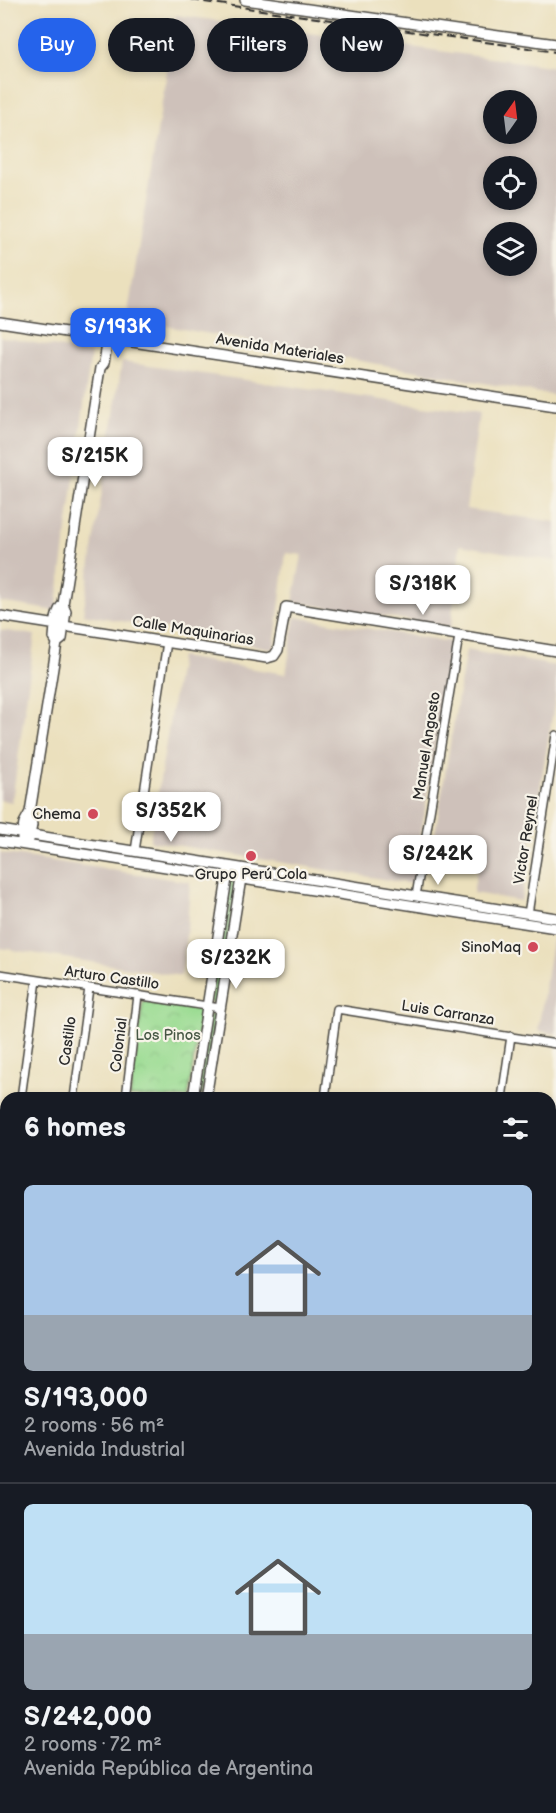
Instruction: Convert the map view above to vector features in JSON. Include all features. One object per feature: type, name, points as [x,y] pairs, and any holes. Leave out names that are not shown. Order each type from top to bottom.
[{"type":"street","points":[[245,0],[556,44]]},
{"type":"street","name":"Avenida Materiales","points":[[0,322],[556,406]]},
{"type":"street","points":[[25,845],[26,834],[32,825],[30,812],[57,643],[54,638],[60,625],[58,609],[63,604],[100,368],[104,363],[105,337]]},
{"type":"street","name":"Calle Maquinarias","points":[[0,616],[259,657],[274,656],[280,643],[286,607],[556,651]]},
{"type":"street","name":"Manuel Angosto","points":[[416,896],[459,636]]},
{"type":"street","points":[[135,851],[167,642]]},
{"type":"street","name":"Victor Reynel","points":[[528,914],[556,735]]},
{"type":"street","points":[[0,830],[135,851],[228,871]]},
{"type":"street","points":[[0,841],[416,896],[556,918]]},
{"type":"street","points":[[194,1092],[228,871]]},
{"type":"street","points":[[242,873],[556,928]]},
{"type":"street","points":[[207,1092],[242,873]]},
{"type":"street","name":"Arturo Castillo","points":[[0,974],[220,1008]]},
{"type":"street","points":[[22,1092],[37,980]]},
{"type":"street","name":"Castillo","points":[[75,1092],[89,988]]},
{"type":"street","name":"Colonial","points":[[127,1092],[138,995]]},
{"type":"street","name":"Luis Carranza","points":[[326,1092],[336,1009],[556,1044]]},
{"type":"street","points":[[503,1092],[512,1036]]},
{"type":"shaded area","points":[[176,15],[207,19],[207,72],[308,72],[308,33],[320,35],[320,72],[404,72],[404,46],[556,67],[556,396],[127,319],[167,72],[195,72],[195,18],[176,18]]},
{"type":"shaded area","points":[[0,337],[91,353],[56,611],[0,602]]},
{"type":"shaded area","points":[[122,362],[479,414],[466,509],[556,522],[556,561],[460,545],[451,627],[293,602],[302,555],[286,553],[274,649],[83,614]]},
{"type":"shaded area","points":[[295,617],[452,642],[413,884],[150,841],[180,657],[286,674]]},
{"type":"shaded area","points":[[0,630],[35,635],[12,802],[0,800]]},
{"type":"shaded area","points":[[466,650],[556,666],[556,694],[521,901],[473,893],[480,853],[433,845]]},
{"type":"shaded area","points":[[0,853],[190,882],[181,976],[0,948]]},
{"type":"shaded area","points":[[552,941],[556,941],[556,1034],[538,1031]]},
{"type":"green space","points":[[237,880],[217,1004],[210,1002],[229,881]]},
{"type":"green space","name":"Los Pinos","points":[[143,1001],[201,1010],[189,1092],[131,1092]]},
{"type":"green space","points":[[209,1015],[216,1016],[203,1092],[197,1092]]},
{"type":"railway","points":[[191,0],[556,52]]},
{"type":"place","name":"Chema","points":[[93,814]]},
{"type":"place","name":"Grupo Perú Cola","points":[[251,856]]},
{"type":"place","name":"SinoMaq","points":[[533,947]]}]
